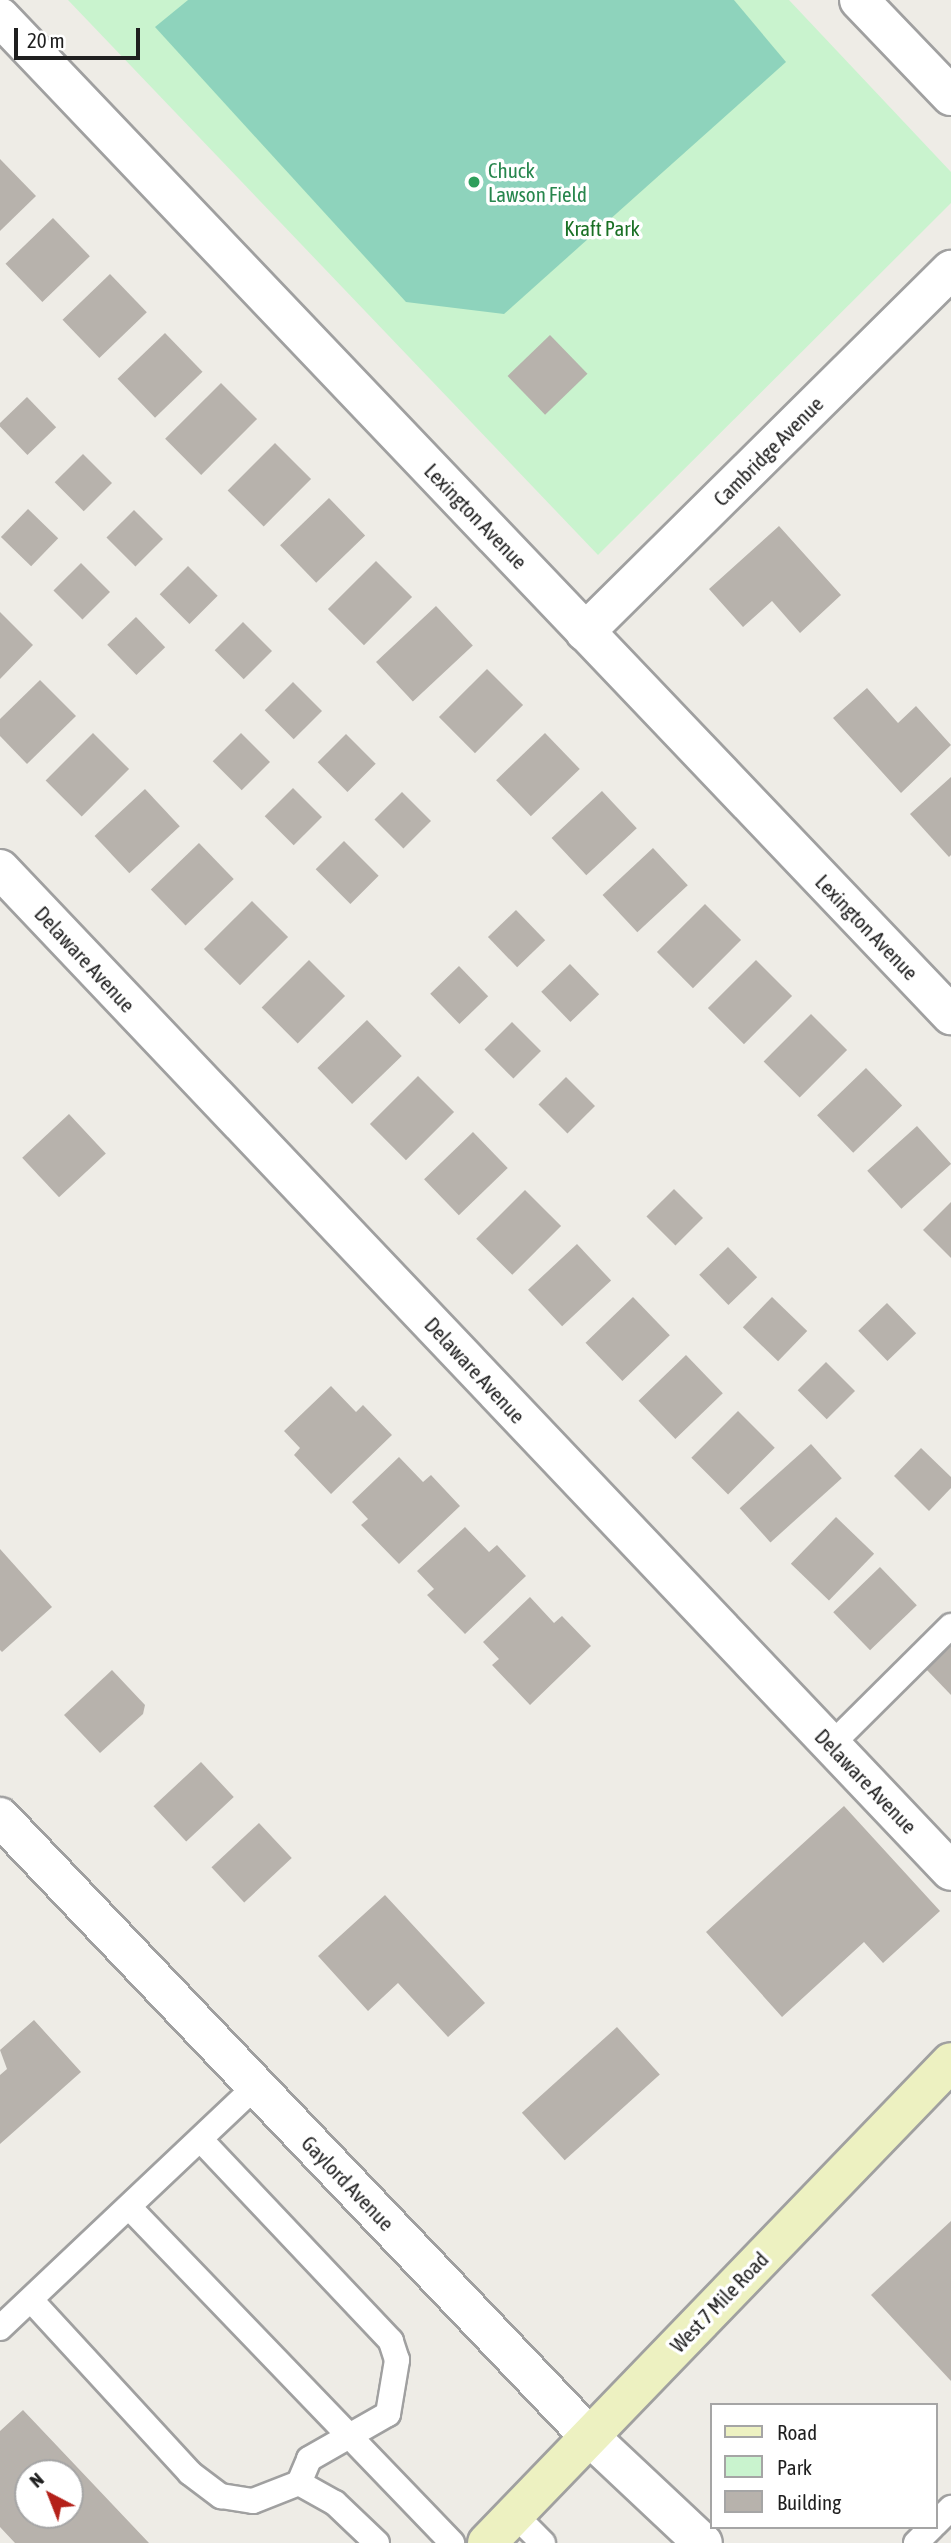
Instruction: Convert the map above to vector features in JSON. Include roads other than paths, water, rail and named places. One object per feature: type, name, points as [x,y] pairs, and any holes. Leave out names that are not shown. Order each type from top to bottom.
[{"type":"main road","name":"West 7 Mile Road","points":[[486,2543],[951,2062]]},
{"type":"street","points":[[859,0],[951,96]]},
{"type":"street","name":"Lexington Avenue","points":[[0,17],[951,1015]]},
{"type":"street","name":"Cambridge Avenue","points":[[585,632],[951,270]]},
{"type":"street","name":"Delaware Avenue","points":[[0,869],[951,1871]]},
{"type":"street","name":"Gaylord Avenue","points":[[0,1817],[589,2436],[703,2543]]},
{"type":"lane","points":[[831,1745],[951,1626]]},
{"type":"lane","points":[[0,2328],[256,2086]]},
{"type":"lane","points":[[30,2300],[190,2473],[221,2496],[253,2501],[299,2483],[309,2459],[388,2414],[397,2360],[391,2341],[201,2140]]},
{"type":"lane","points":[[130,2207],[452,2543]]},
{"type":"lane","points":[[299,2483],[335,2503],[377,2543]]},
{"type":"lane","points":[[937,2521],[951,2508]]},
{"type":"lane","points":[[514,2514],[543,2543]]},
{"type":"lane","points":[[916,2543],[929,2529]]},
{"type":"place","name":"Chuck Lawson Field","points":[[474,182]]},
{"type":"park label","name":"Kraft Park","points":[[602,228]]}]
